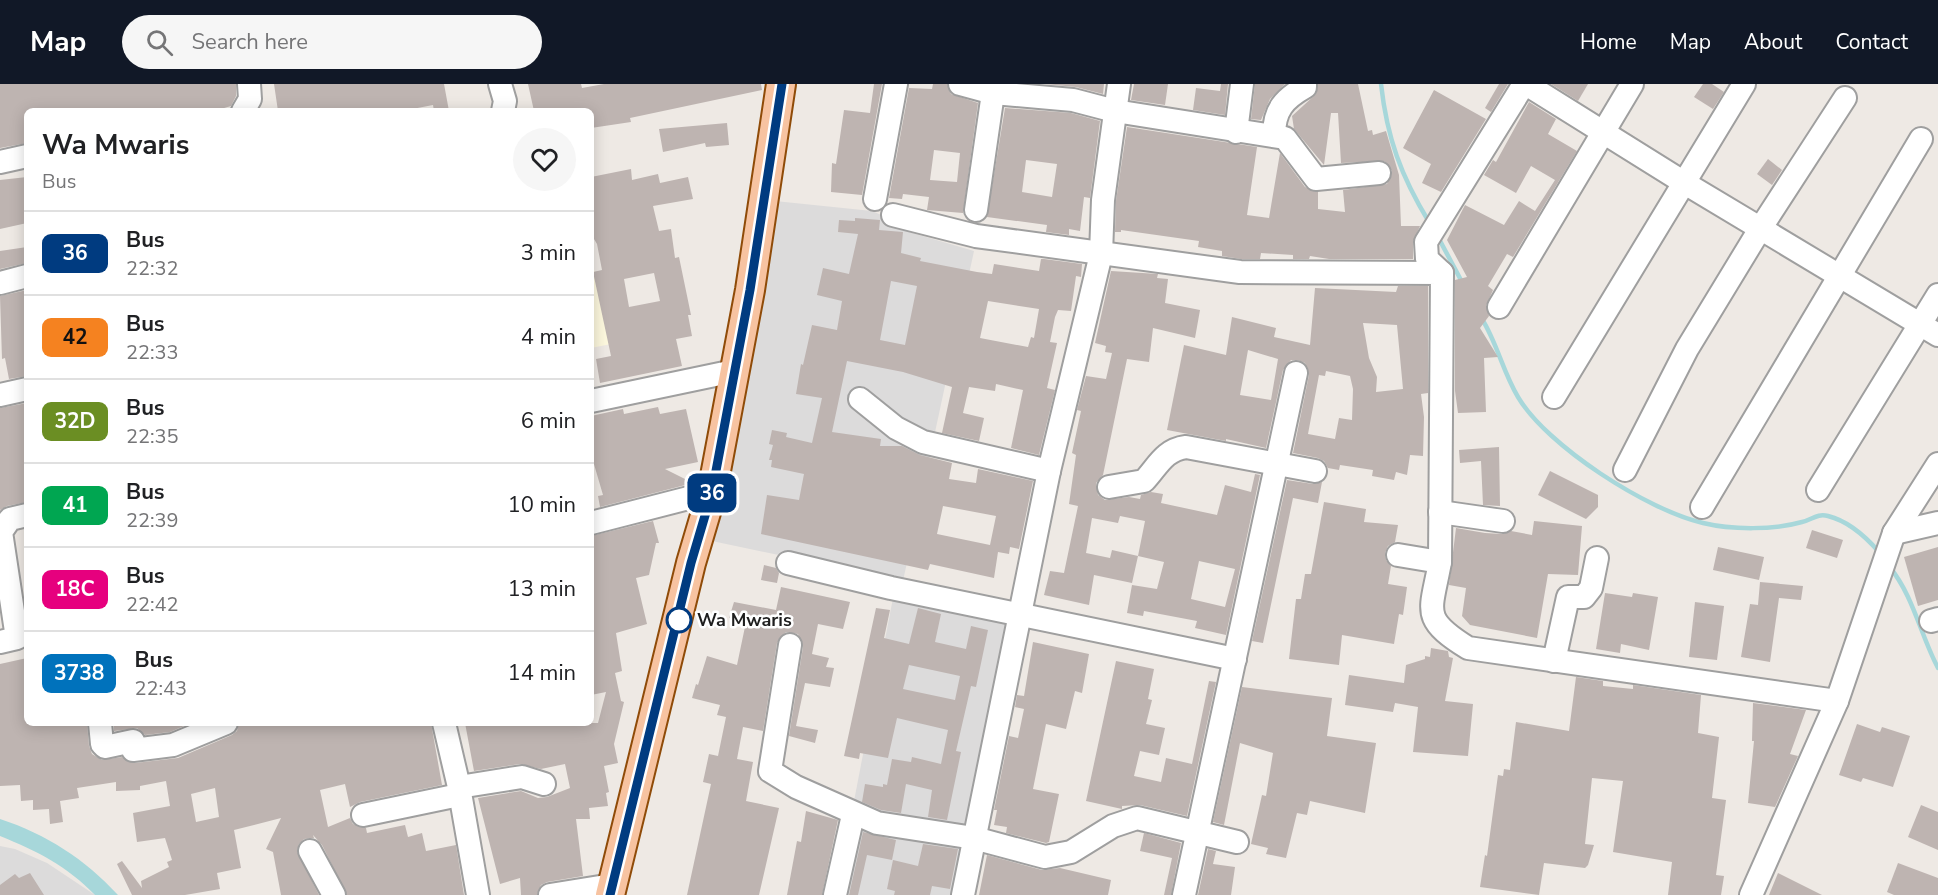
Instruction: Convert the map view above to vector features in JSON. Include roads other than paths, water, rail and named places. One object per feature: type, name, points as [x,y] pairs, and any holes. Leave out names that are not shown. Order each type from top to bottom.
[{"type":"main road","points":[[611,890],[691,563],[712,492],[763,210],[782,84]]},
{"type":"street","points":[[245,108],[250,99],[249,84]]},
{"type":"street","points":[[500,84],[505,101],[504,108]]},
{"type":"street","points":[[876,199],[896,84]]},
{"type":"street","points":[[960,84],[993,93],[1073,100],[1115,111],[1236,132],[1274,135],[1285,138],[1316,179],[1379,173]]},
{"type":"street","points":[[963,895],[1048,471],[1101,254],[1103,200],[1119,84]]},
{"type":"street","points":[[1236,132],[1242,84]]},
{"type":"street","points":[[1274,135],[1276,112],[1288,97],[1305,87],[1305,84]]},
{"type":"street","points":[[1837,701],[1468,648],[1441,632],[1431,610],[1440,562],[1442,273],[1427,259],[1432,234],[1525,84],[1603,134],[1929,329]]},
{"type":"street","points":[[1499,307],[1632,84]]},
{"type":"street","points":[[1554,397],[1744,84]]},
{"type":"street","points":[[976,210],[993,93]]},
{"type":"street","points":[[1625,470],[1687,349],[1760,229],[1845,98]]},
{"type":"street","points":[[1702,507],[1921,139]]},
{"type":"street","points":[[0,162],[24,157]]},
{"type":"street","points":[[892,215],[976,236],[1240,272],[1442,273]]},
{"type":"street","points":[[0,283],[24,277]]},
{"type":"street","points":[[1818,490],[1929,329],[1938,295]]},
{"type":"street","points":[[594,397],[734,372]]},
{"type":"street","points":[[1184,895],[1296,373]]},
{"type":"street","points":[[0,395],[24,390]]},
{"type":"street","points":[[861,399],[896,428],[923,442],[1048,471]]},
{"type":"street","points":[[1109,487],[1144,481],[1160,459],[1176,448],[1186,447],[1315,471]]},
{"type":"street","points":[[1751,895],[1837,701],[1894,533],[1938,464]]},
{"type":"street","points":[[594,522],[712,492]]},
{"type":"street","points":[[1440,512],[1503,520]]},
{"type":"street","points":[[14,639],[1,532],[10,519],[24,516]]},
{"type":"street","points":[[1894,533],[1938,523]]},
{"type":"street","points":[[1398,555],[1440,562]]},
{"type":"street","points":[[1554,661],[1568,597],[1584,597],[1591,588],[1597,558]]},
{"type":"street","points":[[788,563],[891,588],[1235,659]]},
{"type":"street","points":[[790,645],[770,771],[853,815],[877,823],[974,838],[1052,857],[1071,852],[1129,820],[1137,818],[1237,842]]},
{"type":"street","points":[[100,726],[102,744],[105,747],[133,741],[133,750],[173,745],[217,726]]},
{"type":"street","points":[[445,726],[478,895]]},
{"type":"street","points":[[363,815],[522,777],[544,784]]},
{"type":"street","points":[[835,895],[853,815]]},
{"type":"street","points":[[310,851],[334,895]]},
{"type":"street","points":[[550,895],[611,890]]},
{"type":"water","points":[[0,819],[33,832],[64,849],[92,870],[118,895],[95,895],[51,860],[0,836]]},
{"type":"waterway","points":[[1381,84],[1391,139],[1403,172],[1429,222]]},
{"type":"waterway","points":[[1438,237],[1462,282]]},
{"type":"waterway","points":[[1482,319],[1518,397],[1532,416],[1551,436],[1575,455],[1628,490],[1680,516],[1727,527],[1779,527],[1824,515],[1835,518],[1856,530],[1879,552]]},
{"type":"waterway","points":[[1889,566],[1905,590],[1938,668]]},
{"type":"place","name":"Wa Mwaris","points":[[679,620]]}]
